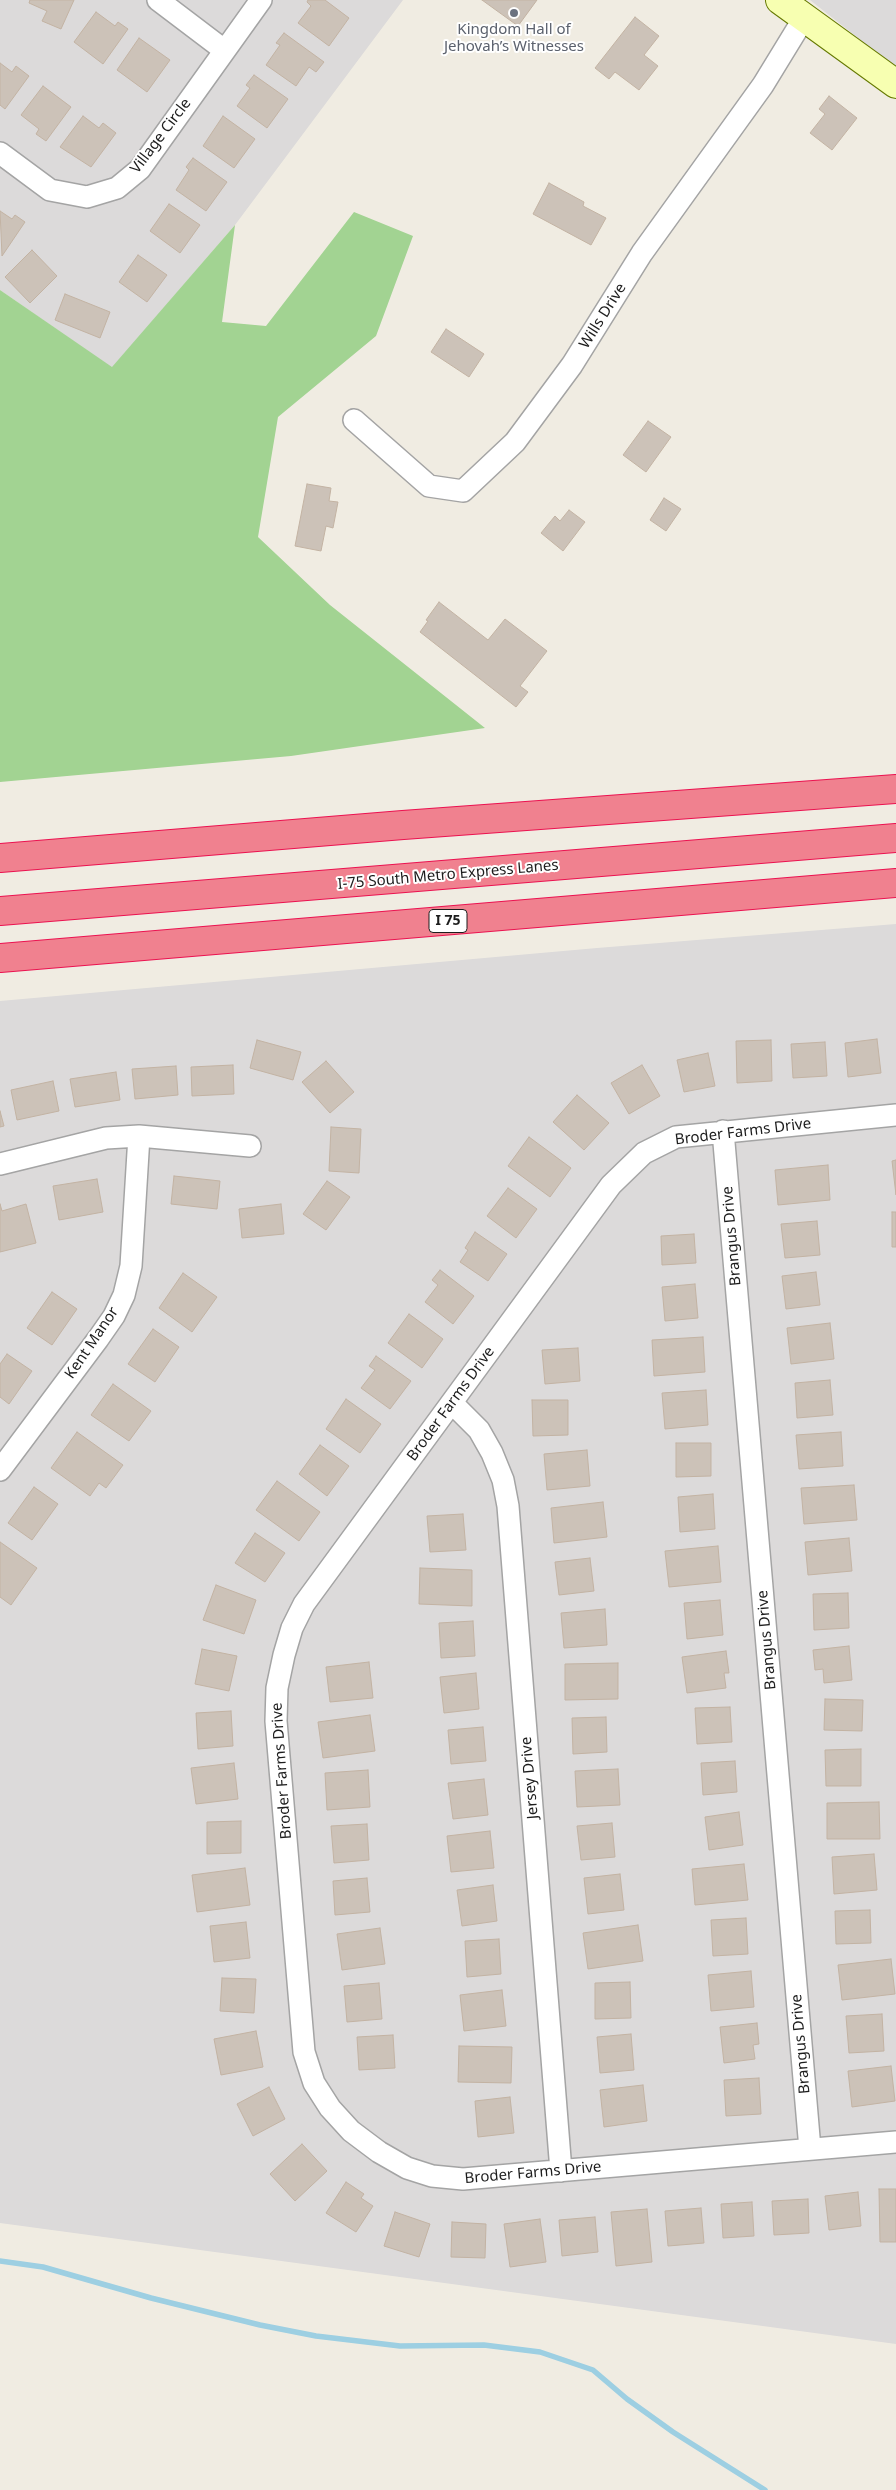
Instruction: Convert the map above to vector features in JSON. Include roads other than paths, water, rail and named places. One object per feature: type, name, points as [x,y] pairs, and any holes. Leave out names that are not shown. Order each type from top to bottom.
[{"type":"highway","points":[[0,858],[393,826],[896,789]]},
{"type":"highway","name":"I-75 South Metro Express Lanes","points":[[0,911],[896,838]]},
{"type":"highway","name":"I 75","points":[[0,958],[896,883]]},
{"type":"street","points":[[158,0],[224,50]]},
{"type":"street","name":"Village Circle","points":[[0,154],[50,190],[87,197],[117,188],[140,169],[261,0]]},
{"type":"street","points":[[780,0],[896,84]]},
{"type":"street","name":"Wills Drive","points":[[354,420],[429,486],[464,491],[515,442],[572,365],[642,253],[763,86],[804,18]]},
{"type":"street","name":"Broder Farms Drive","points":[[896,1115],[676,1137],[644,1153],[610,1186],[304,1604],[292,1628],[284,1655],[278,1688],[276,1721],[304,2052],[314,2083],[330,2108],[351,2131],[379,2152],[407,2168],[432,2176],[463,2180],[896,2142]]},
{"type":"street","name":"Brangus Drive","points":[[723,1131],[810,2149]]},
{"type":"street","points":[[0,1164],[106,1138],[139,1136],[250,1146]]},
{"type":"street","name":"Kent Manor","points":[[0,1470],[98,1339],[114,1316],[124,1295],[131,1266],[139,1136]]},
{"type":"street","name":"Jersey Drive","points":[[452,1403],[478,1430],[492,1453],[503,1480],[508,1506],[561,2171]]},
{"type":"waterway","points":[[0,2261],[43,2267],[151,2298],[260,2325],[316,2336],[400,2346],[484,2345],[540,2352],[593,2370],[627,2399],[673,2432],[765,2490]]},
{"type":"place","name":"Kingdom Hall of Jehovah’s Witnesses","points":[[514,13]]}]
